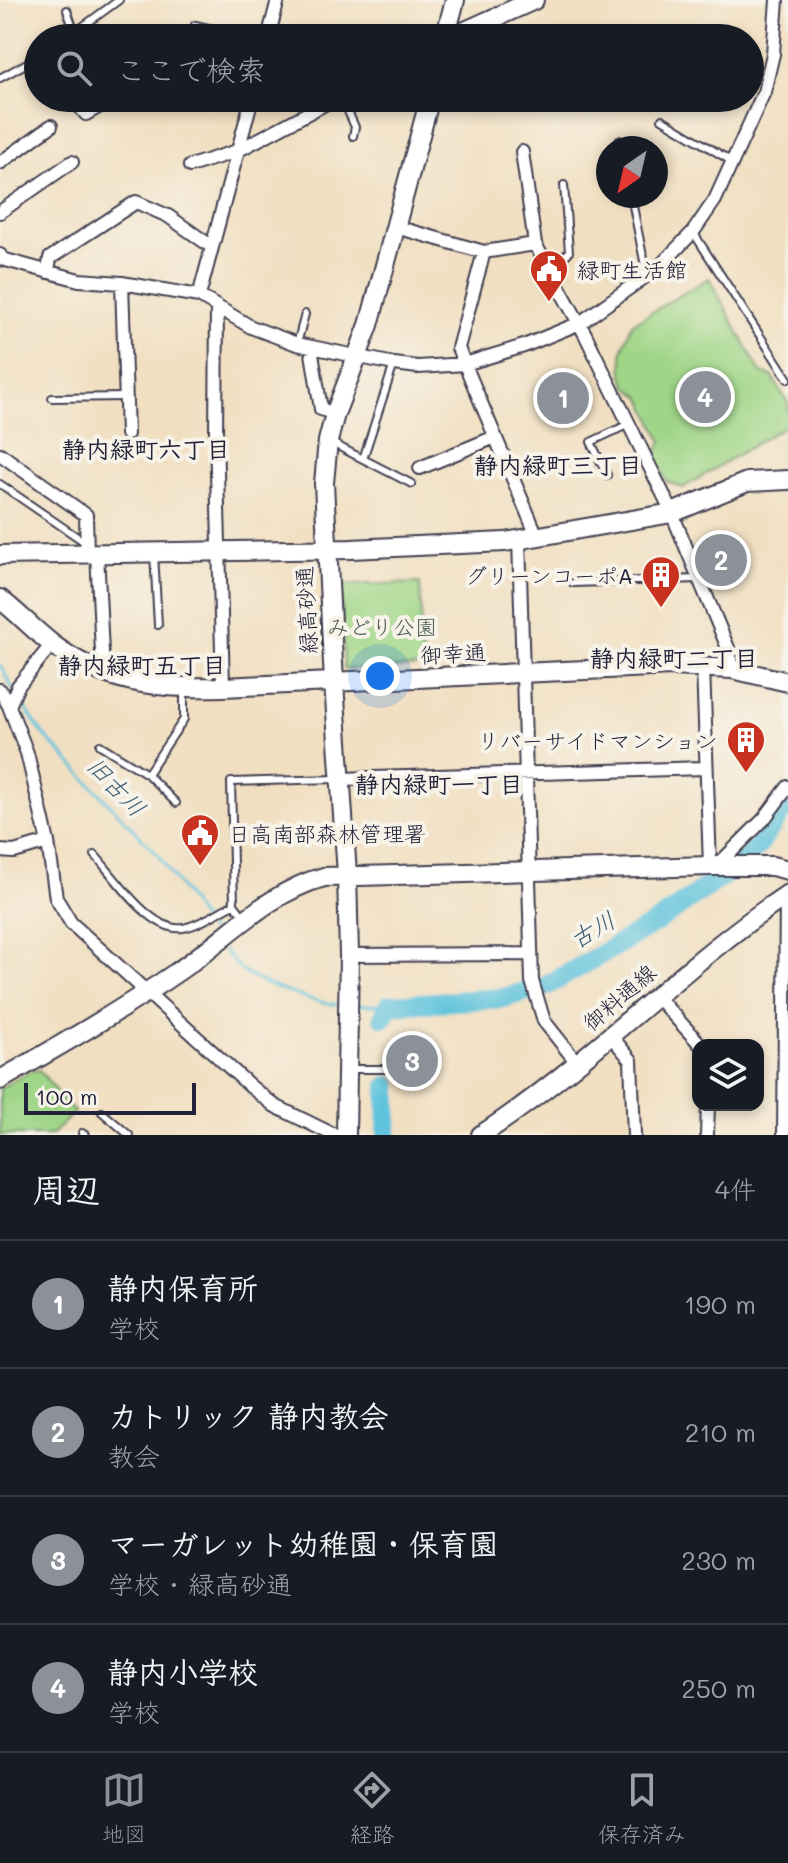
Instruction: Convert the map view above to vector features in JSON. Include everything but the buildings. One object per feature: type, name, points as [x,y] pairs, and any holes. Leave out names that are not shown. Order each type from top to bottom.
[{"type":"street","points":[[272,24],[278,0]]},
{"type":"street","points":[[451,24],[455,0]]},
{"type":"street","points":[[480,24],[534,0]]},
{"type":"street","points":[[764,92],[770,70],[777,0]]},
{"type":"street","points":[[774,36],[788,38]]},
{"type":"street","points":[[199,296],[212,247],[226,214],[237,151],[248,112]]},
{"type":"street","points":[[190,166],[237,151],[304,112]]},
{"type":"street","name":"緑高砂通","points":[[346,1135],[347,874],[324,483],[328,441],[335,414],[369,325],[426,112]]},
{"type":"street","points":[[1,259],[79,280],[122,283],[199,296],[251,327],[304,346],[418,367],[465,364],[580,323],[672,256],[715,200],[754,112]]},
{"type":"street","points":[[0,163],[51,126]]},
{"type":"street","points":[[522,152],[535,244],[580,323],[672,513],[728,648],[732,669]]},
{"type":"street","points":[[0,212],[72,162]]},
{"type":"street","points":[[48,272],[50,258],[136,202],[168,216],[212,247]]},
{"type":"street","points":[[396,227],[484,252],[535,244]]},
{"type":"street","points":[[484,252],[458,348],[495,437],[528,538],[521,674],[532,981],[544,1021],[578,1064]]},
{"type":"street","points":[[122,283],[127,434]]},
{"type":"street","points":[[217,307],[218,550],[223,687]]},
{"type":"street","points":[[304,346],[321,409],[335,414]]},
{"type":"street","points":[[420,468],[495,437]]},
{"type":"street","points":[[0,456],[86,515],[103,672]]},
{"type":"street","points":[[0,555],[90,550],[154,552],[473,544],[528,538],[672,513],[747,482],[788,480]]},
{"type":"street","name":"御幸通","points":[[2,603],[52,644],[103,672],[137,684],[184,689],[703,666],[732,669],[788,682]]},
{"type":"street","points":[[12,700],[52,644]]},
{"type":"street","points":[[703,666],[705,768],[718,866]]},
{"type":"street","points":[[0,690],[12,700],[48,842],[56,898],[71,923],[275,1106],[334,1135]]},
{"type":"street","points":[[0,725],[15,719]]},
{"type":"street","points":[[341,779],[705,768]]},
{"type":"street","points":[[718,866],[764,819],[788,787]]},
{"type":"street","points":[[0,851],[14,852],[48,842]]},
{"type":"street","points":[[0,1080],[146,993],[272,900],[305,882],[347,874],[718,866],[788,870]]},
{"type":"street","points":[[784,1135],[787,895]]},
{"type":"street","name":"御料通線","points":[[481,1135],[578,1064],[740,927],[787,895]]},
{"type":"street","points":[[349,955],[530,954]]},
{"type":"street","points":[[656,996],[695,1039]]},
{"type":"street","points":[[611,1036],[631,1060],[634,1135]]},
{"type":"street","points":[[707,1135],[708,1111]]},
{"type":"lane","points":[[87,24],[119,0]]},
{"type":"lane","points":[[67,10],[72,24]]},
{"type":"lane","points":[[0,78],[24,65]]},
{"type":"lane","points":[[348,112],[355,127],[353,136]]},
{"type":"lane","points":[[662,119],[731,161]]},
{"type":"lane","points":[[551,269],[569,252],[564,185]]},
{"type":"lane","points":[[633,208],[647,276]]},
{"type":"lane","points":[[693,232],[788,379]]},
{"type":"lane","points":[[304,346],[305,314]]},
{"type":"lane","points":[[363,459],[394,364]]},
{"type":"lane","points":[[52,398],[126,397]]},
{"type":"lane","points":[[607,475],[591,442],[629,424]]},
{"type":"lane","points":[[328,441],[412,484]]},
{"type":"lane","points":[[0,484],[90,550]]},
{"type":"lane","points":[[154,552],[158,625]]},
{"type":"lane","points":[[573,583],[699,579]]},
{"type":"lane","points":[[147,774],[184,719],[184,689]]},
{"type":"lane","points":[[100,745],[147,774],[176,803]]},
{"type":"lane","points":[[247,920],[234,904],[231,782],[341,779]]},
{"type":"lane","points":[[95,855],[153,920],[169,928],[184,928],[234,904]]},
{"type":"lane","points":[[347,1069],[396,1069],[412,1049]]},
{"type":"lane","points":[[102,1112],[129,1135]]},
{"type":"green space","points":[[709,278],[761,373],[772,376],[788,403],[788,424],[683,488],[667,482],[655,457],[662,441],[642,398],[626,385],[622,351],[632,324]]},
{"type":"green space","name":"みどり公園","points":[[420,583],[423,667],[344,669],[341,585]]},
{"type":"green space","points":[[39,1070],[74,1112],[52,1135],[0,1135],[0,1088],[30,1071]]},
{"type":"waterway","name":"旧古川","points":[[0,665],[13,689]]},
{"type":"waterway","name":"旧古川","points":[[17,696],[43,734],[158,855],[210,931]]},
{"type":"waterway","name":"古川","points":[[383,1017],[389,1005],[503,998],[548,985],[657,922],[743,862],[788,803]]},
{"type":"waterway","name":"旧古川","points":[[224,951],[241,970],[261,981],[304,997],[341,1005]]},
{"type":"waterway","name":"旧古川","points":[[356,1005],[389,1005]]},
{"type":"waterway","name":"古川","points":[[387,1135],[388,1086]]},
{"type":"place","name":"緑町生活館","points":[[549,303]]},
{"type":"place","name":"静内小学校","points":[[705,397]]},
{"type":"place","name":"静内保育所","points":[[563,398]]},
{"type":"place","name":"カトリック 静内教会","points":[[721,560]]},
{"type":"place","name":"グリーンコーポA","points":[[661,609]]},
{"type":"place","name":"リバーサイドマンション","points":[[746,774]]},
{"type":"place","name":"日高南部森林管理署","points":[[200,867]]},
{"type":"place","name":"マーガレット幼稚園・保育園","points":[[412,1061]]},
{"type":"district","name":"静内緑町六丁目","points":[[146,448]]},
{"type":"district","name":"静内緑町三丁目","points":[[558,464]]},
{"type":"district","name":"静内緑町二丁目","points":[[674,657]]},
{"type":"district","name":"静内緑町五丁目","points":[[142,664]]},
{"type":"district","name":"静内緑町一丁目","points":[[439,783]]}]
